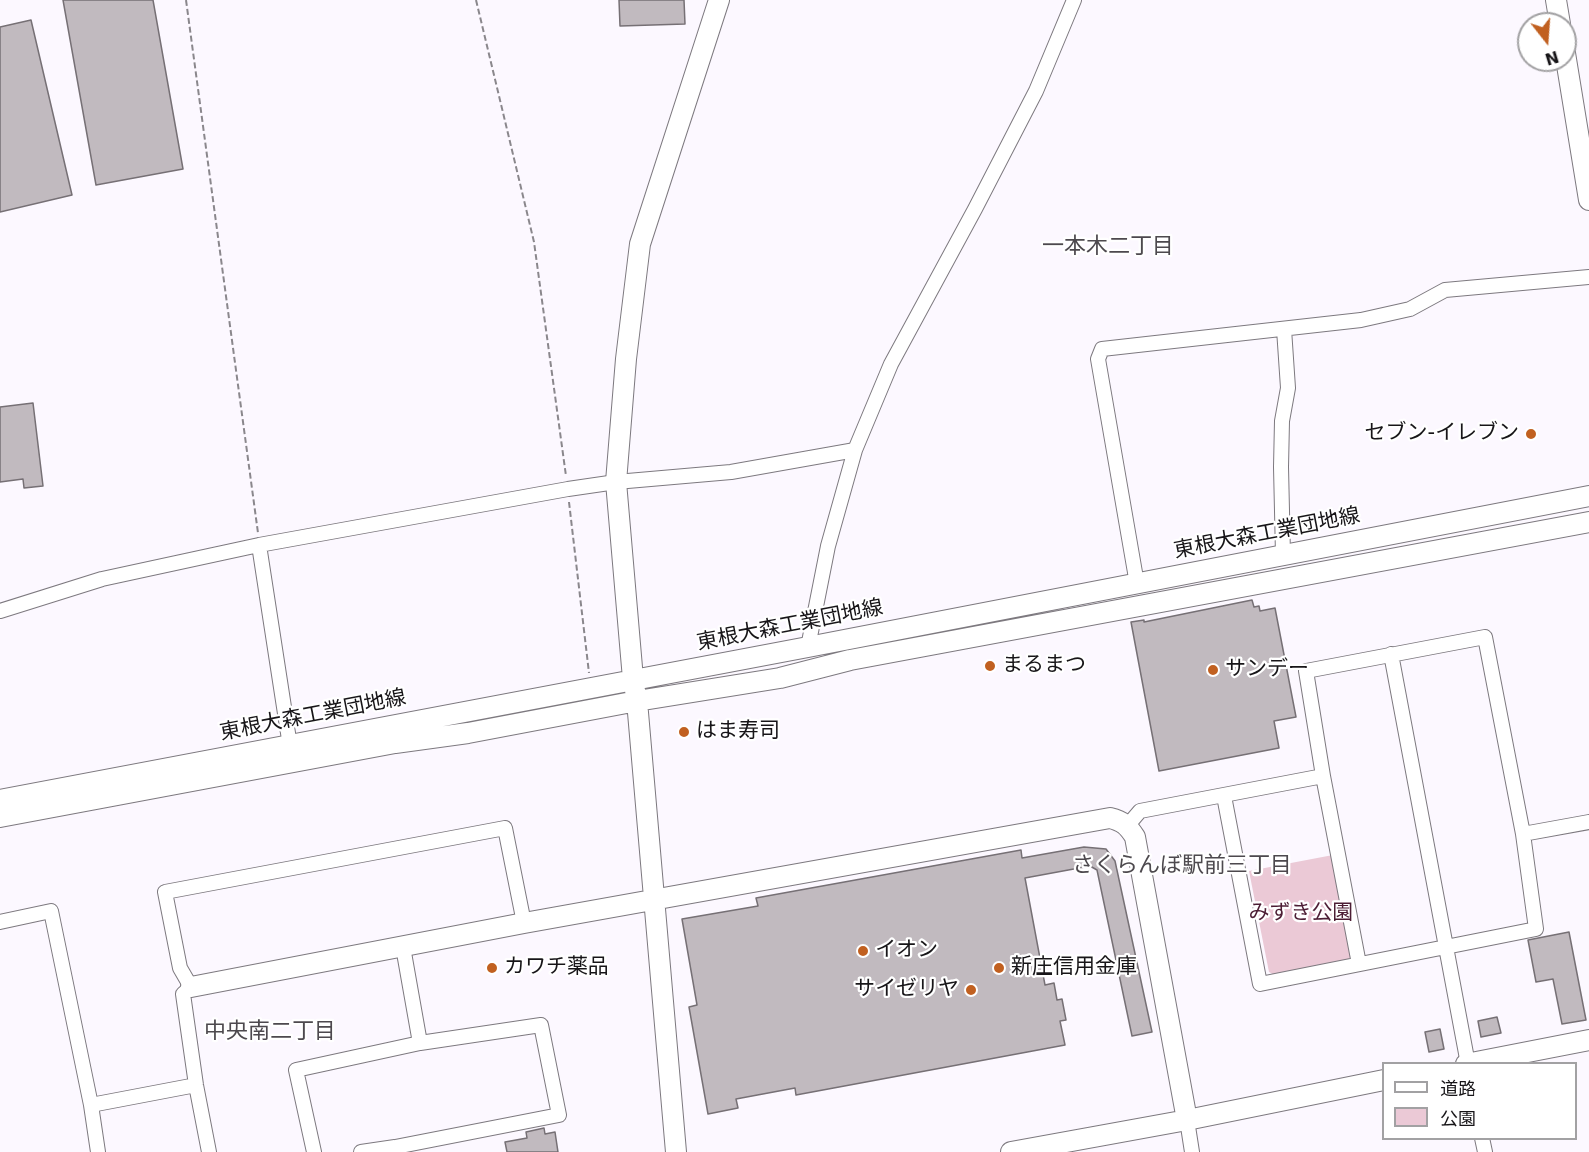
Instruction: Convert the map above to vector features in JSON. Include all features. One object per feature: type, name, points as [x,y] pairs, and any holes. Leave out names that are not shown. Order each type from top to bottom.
[{"type":"main road","points":[[676,1152],[656,901],[616,482],[626,359],[640,244],[719,0]]},
{"type":"main road","points":[[1568,72],[1589,200]]},
{"type":"main road","name":"東根大森工業団地線","points":[[0,800],[1589,496]]},
{"type":"main road","name":"東根大森工業団地線","points":[[0,817],[383,745],[468,733],[637,701],[780,678],[850,660],[1589,522]]},
{"type":"main road","points":[[190,987],[524,923],[1110,818],[1128,825],[1136,837],[1187,1120]]},
{"type":"main road","points":[[1472,1062],[1589,1040]]},
{"type":"main road","points":[[1011,1152],[1187,1120],[1382,1080]]},
{"type":"street","points":[[808,647],[828,546],[855,450],[891,364],[1036,91],[1074,0]]},
{"type":"street","points":[[1137,584],[1098,358],[1102,349],[1362,320],[1410,309],[1445,290],[1589,277]]},
{"type":"street","points":[[1283,555],[1282,421],[1288,388],[1284,329]]},
{"type":"street","points":[[0,611],[102,579],[259,545],[567,489],[616,482],[731,472],[855,450]]},
{"type":"street","points":[[259,545],[290,746]]},
{"type":"street","points":[[1224,796],[1260,984],[1536,929],[1522,834],[1485,637],[1306,671],[1323,776],[1359,964]]},
{"type":"street","points":[[1391,654],[1467,1062]]},
{"type":"street","points":[[1128,825],[1140,811],[1323,776]]},
{"type":"street","points":[[1522,834],[1589,822]]},
{"type":"street","points":[[209,1152],[196,1085],[183,994],[190,987],[180,968],[165,892],[505,828],[524,923]]},
{"type":"street","points":[[0,922],[51,911],[91,1105],[98,1152]]},
{"type":"street","points":[[403,947],[420,1043]]},
{"type":"street","points":[[314,1152],[296,1070],[420,1043],[541,1025],[559,1115],[395,1150],[360,1152]]},
{"type":"street","points":[[91,1105],[196,1085]]},
{"type":"street","points":[[1187,1120],[1192,1152]]},
{"type":"path","points":[[186,0],[259,545]]},
{"type":"path","points":[[476,0],[534,242],[567,489],[590,687]]},
{"type":"green space","name":"みずき公園","points":[[1333,855],[1353,958],[1346,963],[1278,977],[1269,972],[1249,871]]},
{"type":"building","points":[[63,0],[153,0],[183,169],[96,185]]},
{"type":"building","points":[[619,0],[684,0],[685,24],[620,26]]},
{"type":"building","points":[[31,20],[72,195],[0,212],[0,27]]},
{"type":"building","points":[[33,403],[43,486],[24,488],[23,479],[0,482],[0,407]]},
{"type":"building","name":"サンデー","points":[[1252,600],[1254,607],[1259,606],[1260,611],[1275,608],[1296,717],[1274,721],[1279,748],[1159,771],[1131,622],[1144,620],[1144,622]]},
{"type":"building","name":"イオン","points":[[1084,847],[1106,849],[1115,861],[1152,1032],[1132,1036],[1097,870],[1090,866],[1025,878],[1045,985],[1054,983],[1057,1000],[1062,999],[1066,1020],[1060,1021],[1065,1045],[796,1095],[795,1088],[736,1099],[738,1108],[708,1114],[689,1007],[697,1005],[682,919],[758,906],[756,898],[1021,850],[1022,858]]},
{"type":"building","points":[[1569,932],[1586,1020],[1562,1024],[1553,979],[1536,982],[1528,940]]},
{"type":"building","points":[[1497,1017],[1501,1033],[1481,1037],[1478,1021]]},
{"type":"building","points":[[1440,1029],[1444,1049],[1429,1052],[1425,1032]]},
{"type":"building","points":[[544,1128],[545,1134],[555,1132],[558,1152],[507,1152],[505,1142],[527,1138],[526,1132]]},
{"type":"place","name":"セブン-イレブン","points":[[1531,434]]},
{"type":"place","name":"まるまつ","points":[[990,666]]},
{"type":"place","name":"サンデー","points":[[1213,670]]},
{"type":"place","name":"はま寿司","points":[[684,732]]},
{"type":"place","name":"イオン","points":[[863,951]]},
{"type":"place","name":"カワチ薬品","points":[[492,968]]},
{"type":"place","name":"新庄信用金庫","points":[[999,968]]},
{"type":"place","name":"サイゼリヤ","points":[[971,990]]},
{"type":"district","name":"一本木二丁目","points":[[1108,247]]},
{"type":"district","name":"さくらんぼ駅前三丁目","points":[[1182,866]]},
{"type":"district","name":"中央南二丁目","points":[[270,1032]]}]
